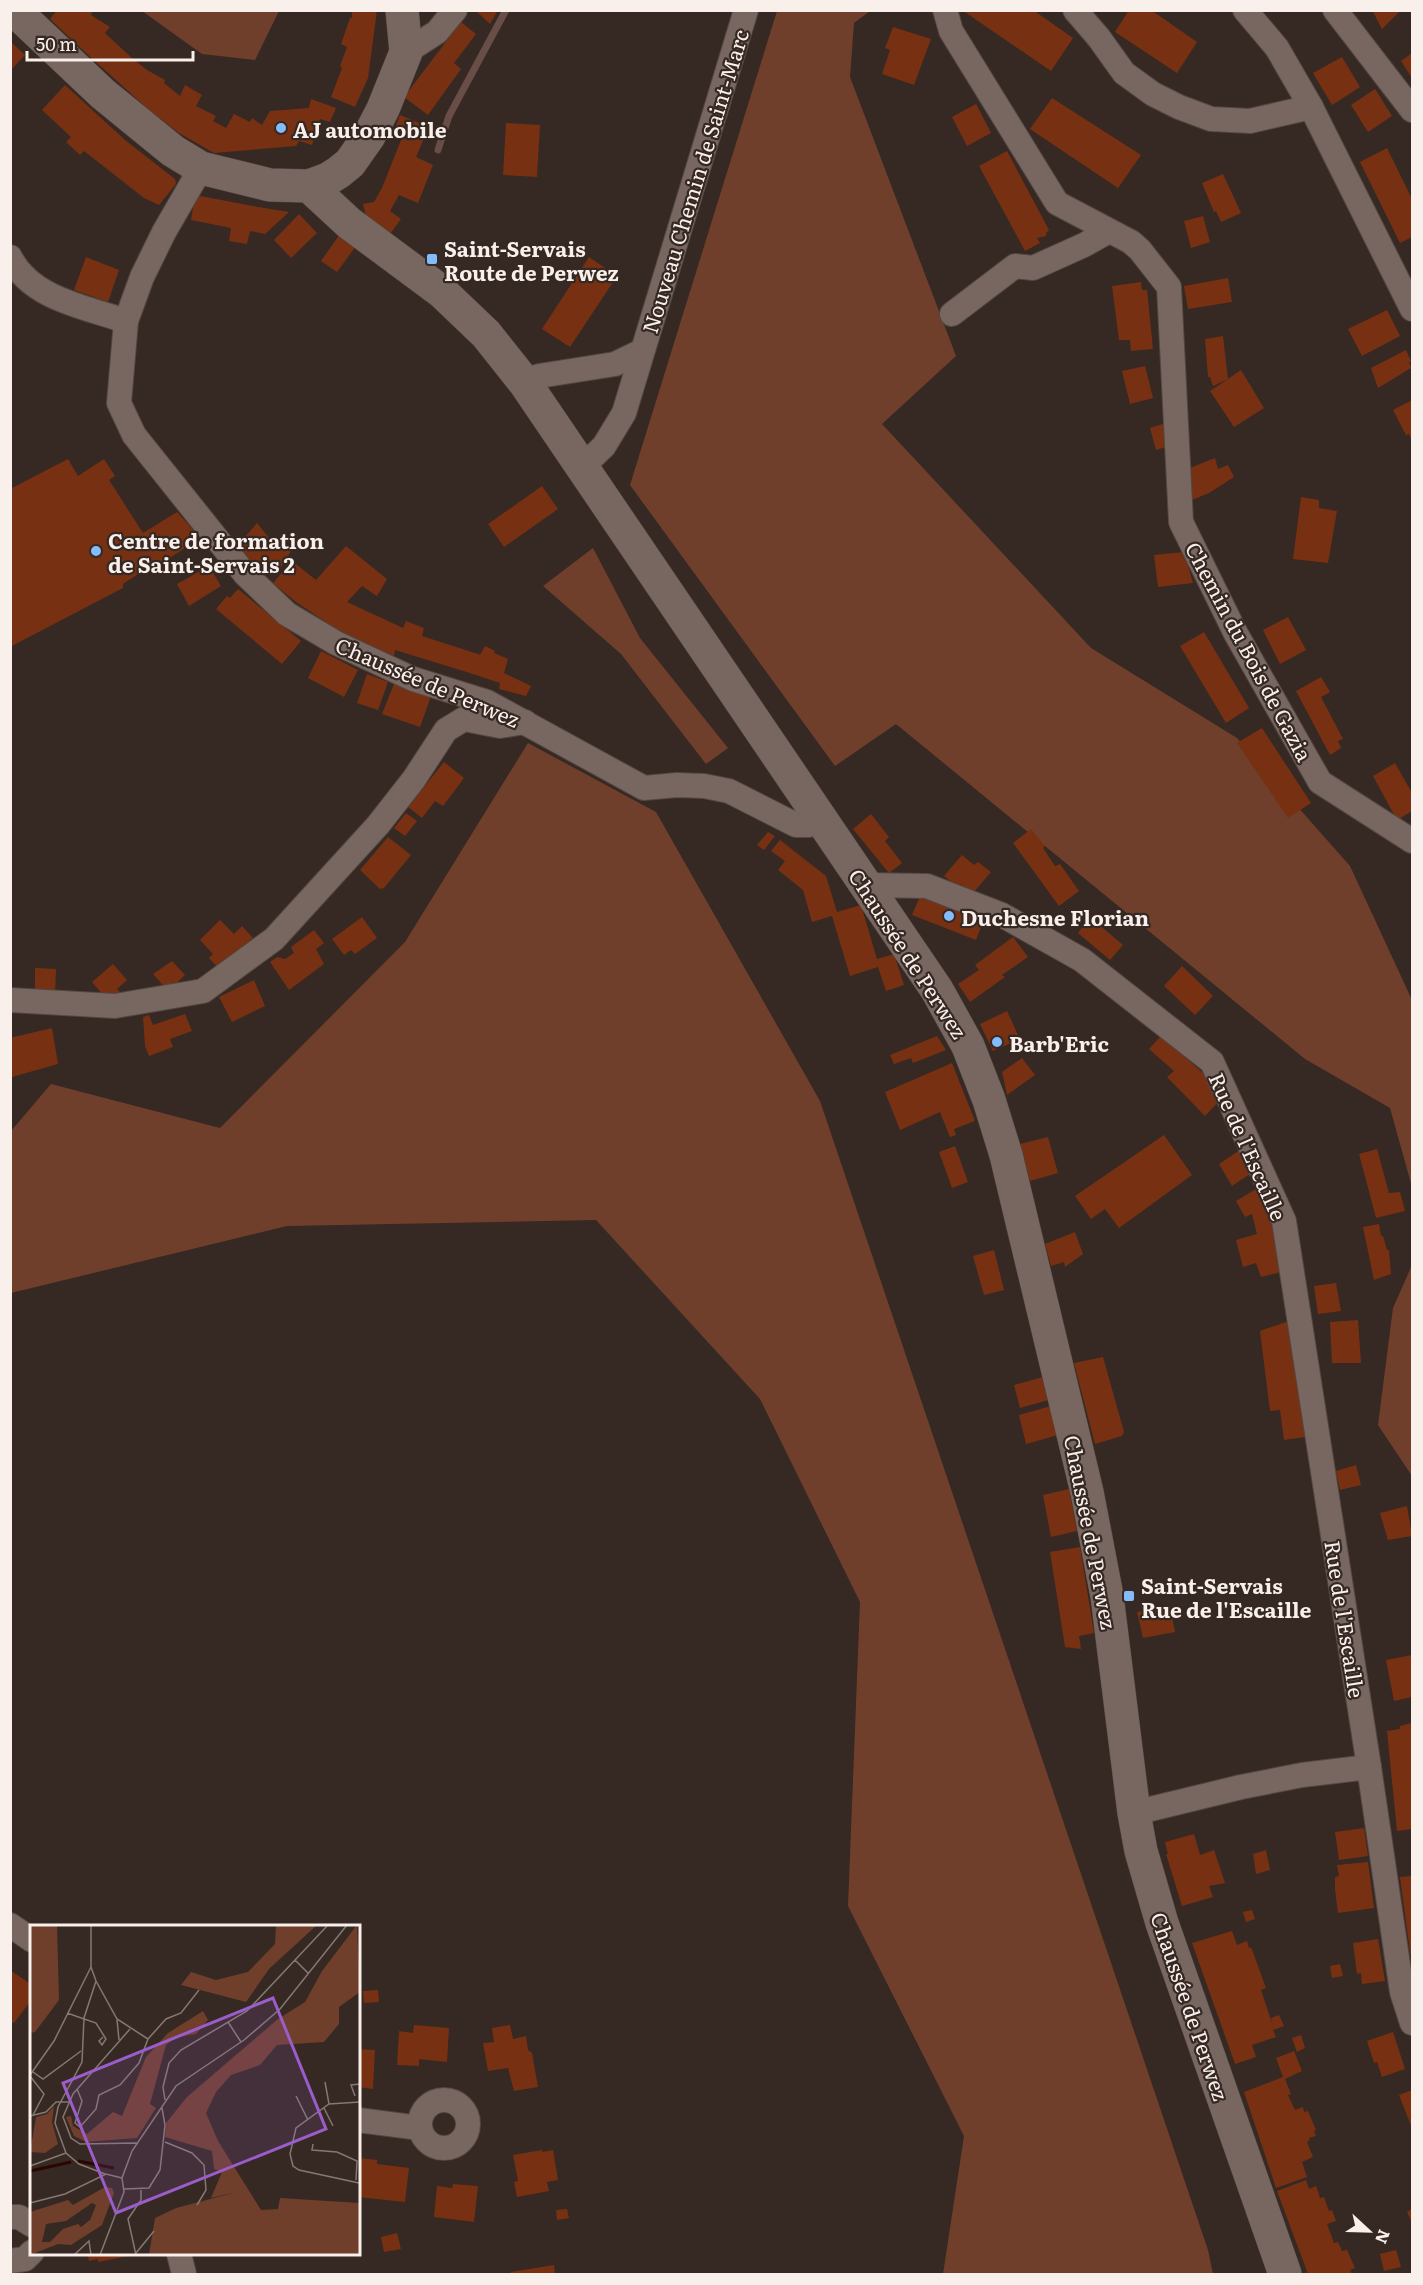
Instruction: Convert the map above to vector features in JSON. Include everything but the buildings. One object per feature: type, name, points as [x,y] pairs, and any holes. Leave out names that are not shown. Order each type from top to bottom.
[{"type":"main road","points":[[14,10],[103,94],[173,151],[201,168],[270,185],[309,186],[328,179],[350,163],[369,136],[383,109],[406,52],[402,10]]},
{"type":"main road","name":"Chaussée de Perwez","points":[[309,186],[349,223],[442,292],[486,334],[525,383],[866,885],[936,990],[968,1046],[989,1100],[1006,1155],[1087,1492],[1107,1596],[1134,1813],[1141,1851],[1162,1923],[1285,2274]]},
{"type":"street","points":[[406,52],[437,32],[455,10]]},
{"type":"street","name":"Nouveau Chemin de Saint-Marc","points":[[583,466],[604,446],[624,413],[746,10]]},
{"type":"street","points":[[1075,10],[1124,73],[1179,107],[1210,119],[1250,121],[1311,107]]},
{"type":"street","points":[[1245,10],[1276,48],[1311,107],[1413,309]]},
{"type":"street","points":[[1335,10],[1413,110]]},
{"type":"street","name":"Chemin du Bois de Gazia","points":[[948,21],[1057,203],[1131,242],[1169,287],[1181,522],[1235,632],[1320,782],[1413,841]]},
{"type":"street","name":"Chaussée de Perwez","points":[[201,168],[164,232],[142,277],[126,321],[119,403],[134,435],[161,472],[245,574],[287,614],[336,644],[413,679],[487,702],[644,788],[677,785],[704,786],[729,791],[796,825],[808,825],[821,821]]},
{"type":"street","points":[[952,314],[1016,266],[1033,268],[1109,231]]},
{"type":"street","points":[[10,257],[28,282],[49,294],[126,321]]},
{"type":"street","name":"Nouveau Chemin de Saint-Marc","points":[[525,383],[539,376],[615,364],[642,351]]},
{"type":"street","points":[[10,1000],[115,1006],[203,991],[274,939],[378,825],[414,779],[446,730],[464,719],[500,726],[525,723]]},
{"type":"street","name":"Rue de l'Escaille","points":[[866,885],[927,885],[1002,915],[1082,960],[1212,1062],[1284,1221],[1369,1767],[1401,1992],[1413,2023]]},
{"type":"street","points":[[1134,1813],[1281,1779],[1369,1767]]},
{"type":"street","points":[[10,1925],[30,1939]]},
{"type":"street","points":[[360,2120],[420,2128]]},
{"type":"street","points":[[10,2217],[19,2217],[30,2224]]},
{"type":"street","points":[[10,2261],[25,2259],[30,2254]]},
{"type":"street","points":[[179,2255],[184,2274]]},
{"type":"shaded area","points":[[142,11],[279,11],[255,60],[202,54]]},
{"type":"shaded area","points":[[777,11],[870,11],[854,23],[850,77],[956,356],[882,424],[1091,648],[1237,738],[1350,866],[1412,1000],[1412,1187],[1390,1108],[1305,1059],[896,724],[835,766],[630,485]]},
{"type":"shaded area","points":[[593,548],[640,638],[728,748],[706,764],[621,654],[543,586]]},
{"type":"shaded area","points":[[528,743],[656,812],[820,1101],[1208,2250],[1213,2274],[943,2274],[964,2136],[848,1906],[860,1602],[760,1399],[596,1220],[287,1226],[11,1293],[11,1131],[51,1084],[220,1128],[405,942]]},
{"type":"shaded area","points":[[1412,1265],[1412,1476],[1378,1425],[1393,1308]]},
{"type":"waterway","points":[[438,150],[449,116],[506,10]]},
{"type":"place","name":"AJ automobile","points":[[281,128]]},
{"type":"place","name":"Saint-Servais Route de Perwez","points":[[432,259]]},
{"type":"place","name":"Centre de formation de Saint-Servais 2","points":[[96,551]]},
{"type":"place","name":"Duchesne Florian","points":[[949,916]]},
{"type":"place","name":"Barb'Eric","points":[[997,1042]]},
{"type":"place","name":"Saint-Servais Rue de l'Escaille","points":[[1129,1596]]}]
